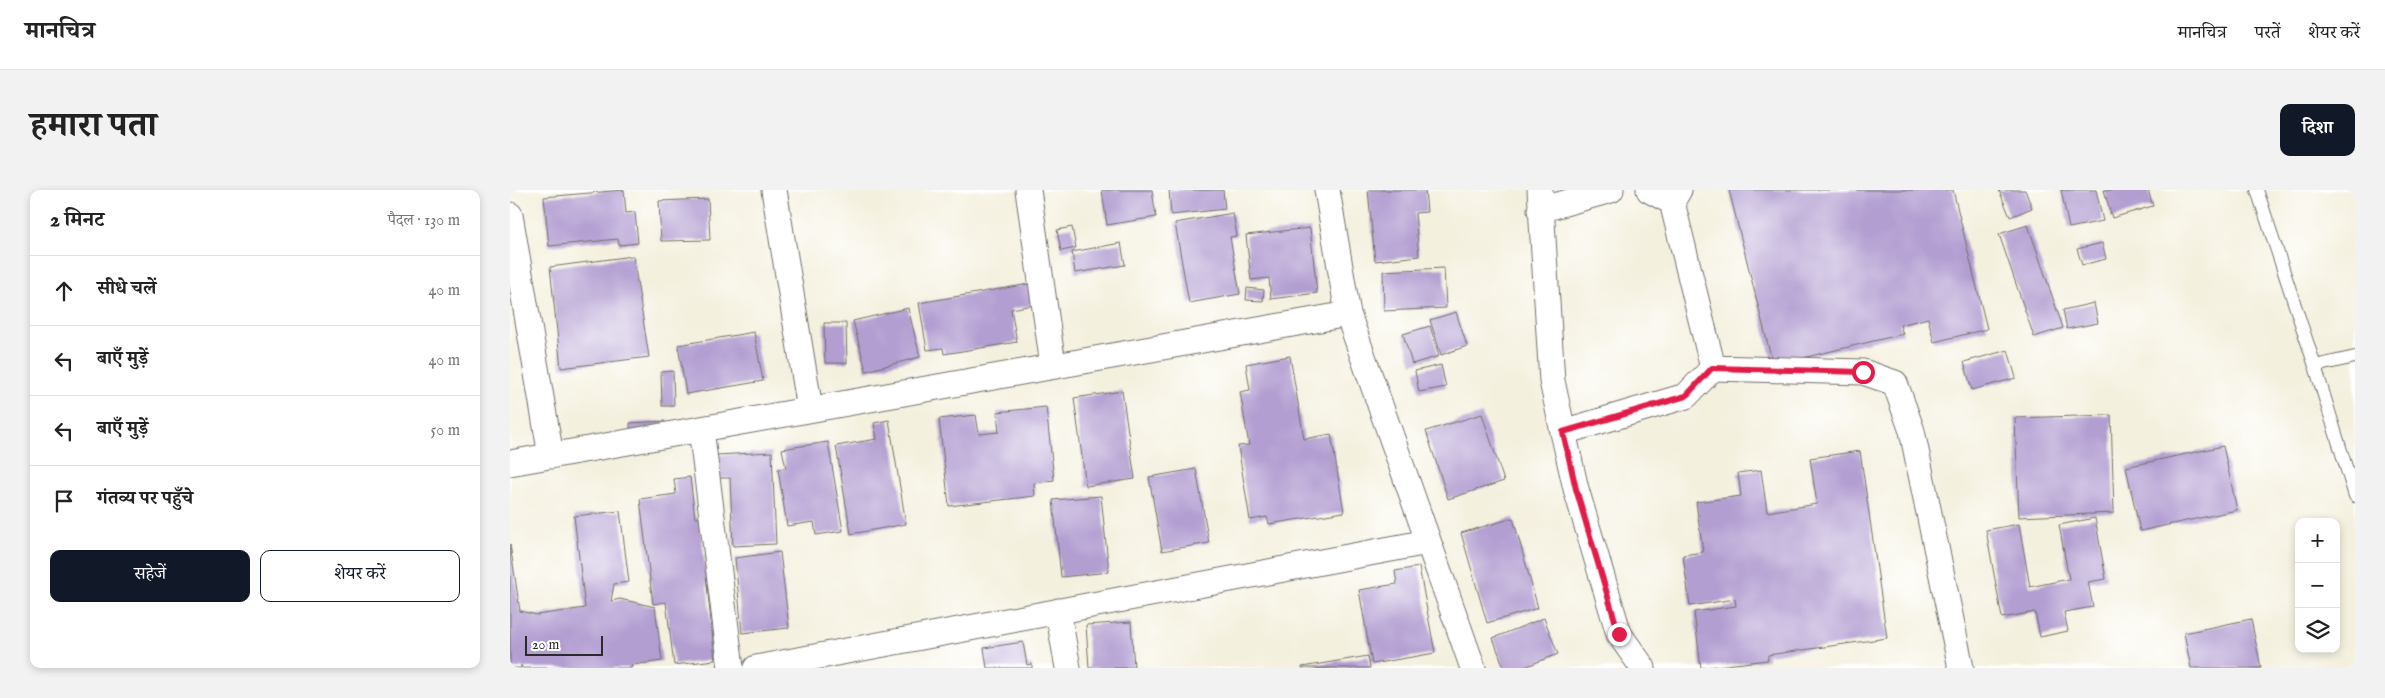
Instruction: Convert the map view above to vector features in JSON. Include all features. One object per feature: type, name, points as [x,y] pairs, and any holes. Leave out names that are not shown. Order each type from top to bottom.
[{"type":"street","points":[[774,190],[810,409]]},
{"type":"street","points":[[1028,190],[1053,366]]},
{"type":"street","points":[[1327,190],[1348,314],[1473,668]]},
{"type":"street","points":[[1611,190],[1540,200],[1552,381],[1576,489],[1619,634],[1643,668]]},
{"type":"street","points":[[1649,190],[1676,196],[1712,368]]},
{"type":"street","points":[[510,215],[551,456]]},
{"type":"street","points":[[510,463],[1348,314]]},
{"type":"street","points":[[1563,432],[1686,396],[1712,368],[1863,372],[1895,383],[1912,431],[1961,668]]},
{"type":"street","points":[[701,429],[731,668]]},
{"type":"street","points":[[756,668],[1428,542]]},
{"type":"street","points":[[1058,611],[1068,668]]},
{"type":"lane","points":[[2257,190],[2315,366],[2355,496]]},
{"type":"lane","points":[[2315,366],[2355,357]]},
{"type":"building","points":[[624,190],[626,213],[635,212],[638,243],[619,245],[618,239],[549,246],[544,197]]},
{"type":"building","points":[[1102,190],[1152,190],[1156,217],[1107,225]]},
{"type":"building","points":[[1169,190],[1223,190],[1225,209],[1171,215]]},
{"type":"building","points":[[1368,190],[1425,190],[1427,212],[1415,213],[1419,256],[1375,261]]},
{"type":"building","points":[[1729,190],[1953,190],[1987,329],[1934,342],[1928,318],[1900,325],[1903,334],[1773,365]]},
{"type":"building","points":[[1999,190],[2025,190],[2032,208],[2010,217]]},
{"type":"building","points":[[2061,190],[2096,190],[2103,221],[2069,228]]},
{"type":"building","points":[[2104,190],[2148,190],[2153,206],[2112,218]]},
{"type":"building","points":[[708,199],[710,240],[661,241],[659,201]]},
{"type":"building","points":[[1233,213],[1237,236],[1230,237],[1240,294],[1189,303],[1175,223]]},
{"type":"building","points":[[2028,225],[2063,328],[2034,337],[1999,234]]},
{"type":"building","points":[[1072,227],[1076,248],[1061,251],[1057,230]]},
{"type":"building","points":[[1310,228],[1317,293],[1271,299],[1269,278],[1251,280],[1246,235]]},
{"type":"building","points":[[1121,243],[1125,265],[1075,273],[1072,252]]},
{"type":"building","points":[[2102,243],[2106,259],[2082,265],[2077,249]]},
{"type":"building","points":[[633,256],[649,357],[561,368],[550,267]]},
{"type":"building","points":[[1444,268],[1446,308],[1384,311],[1383,271]]},
{"type":"building","points":[[1029,284],[1033,305],[1011,309],[1017,342],[944,354],[943,348],[927,350],[919,303]]},
{"type":"building","points":[[1247,288],[1264,290],[1263,301],[1246,300]]},
{"type":"building","points":[[2094,303],[2098,323],[2067,329],[2063,310]]},
{"type":"building","points":[[908,308],[920,357],[866,371],[853,321]]},
{"type":"building","points":[[1456,312],[1467,346],[1441,355],[1430,320]]},
{"type":"building","points":[[824,323],[846,323],[847,363],[825,363]]},
{"type":"building","points":[[1430,326],[1439,356],[1412,364],[1403,334]]},
{"type":"building","points":[[754,332],[763,381],[686,394],[678,345]]},
{"type":"building","points":[[2008,350],[2016,378],[1972,390],[1964,362]]},
{"type":"building","points":[[1290,356],[1304,439],[1331,434],[1344,512],[1269,524],[1267,517],[1250,520],[1238,446],[1249,445],[1240,392],[1250,390],[1246,364]]},
{"type":"building","points":[[1441,365],[1446,387],[1419,392],[1415,371]]},
{"type":"building","points":[[673,371],[674,406],[662,406],[661,372]]},
{"type":"building","points":[[1122,391],[1135,479],[1086,486],[1074,398]]},
{"type":"building","points":[[1046,407],[1054,480],[1034,483],[1035,496],[949,506],[939,419],[976,415],[979,434],[999,432],[997,412]]},
{"type":"building","points":[[1482,414],[1504,481],[1448,499],[1426,431]]},
{"type":"building","points":[[2111,415],[2114,513],[2019,517],[2015,418]]},
{"type":"building","points":[[889,420],[906,524],[851,534],[836,446],[877,439],[874,423]]},
{"type":"building","points":[[665,421],[665,434],[630,436],[630,423]]},
{"type":"building","points":[[828,442],[843,531],[816,535],[814,522],[787,526],[778,469],[786,468],[782,449]]},
{"type":"building","points":[[2223,446],[2237,510],[2140,531],[2126,467]]},
{"type":"building","points":[[1860,451],[1887,638],[1768,655],[1768,660],[1701,668],[1694,612],[1736,606],[1735,599],[1690,606],[1683,555],[1703,552],[1696,502],[1741,496],[1738,473],[1761,470],[1767,512],[1817,504],[1810,458]]},
{"type":"building","points":[[772,452],[776,544],[733,546],[730,478],[717,478],[716,455]]},
{"type":"building","points":[[1196,469],[1209,543],[1162,551],[1149,477]]},
{"type":"building","points":[[690,477],[695,518],[700,518],[715,660],[674,665],[666,602],[653,604],[640,499],[676,494],[674,479]]},
{"type":"building","points":[[1101,496],[1109,572],[1061,577],[1053,500]]},
{"type":"building","points":[[620,511],[629,582],[614,584],[611,601],[620,599],[655,607],[662,661],[632,665],[631,668],[522,668],[521,665],[521,668],[510,668],[510,544],[520,611],[537,615],[585,608],[574,516]]},
{"type":"building","points":[[1513,518],[1538,608],[1487,623],[1461,533]]},
{"type":"building","points":[[2095,518],[2106,579],[2088,582],[2093,607],[2064,612],[2068,631],[2040,637],[2035,612],[2002,618],[1986,530],[2019,524],[2030,587],[2069,579],[2059,525]]},
{"type":"building","points":[[780,552],[789,628],[742,633],[735,558]]},
{"type":"building","points":[[1419,567],[1435,653],[1372,664],[1359,590],[1397,584],[1395,571]]},
{"type":"building","points":[[1544,618],[1558,654],[1522,668],[1504,668],[1493,638]]},
{"type":"building","points":[[2251,619],[2261,668],[2191,668],[2184,633]]},
{"type":"building","points":[[1131,622],[1134,668],[1089,668],[1086,625]]},
{"type":"building","points":[[1023,642],[1027,665],[1032,664],[1032,668],[987,668],[984,648]]},
{"type":"building","points":[[1368,656],[1370,668],[1302,668],[1302,667]]},
{"type":"route","points":[[1619,634],[1576,489],[1563,432],[1686,396],[1712,368],[1863,372]]}]
